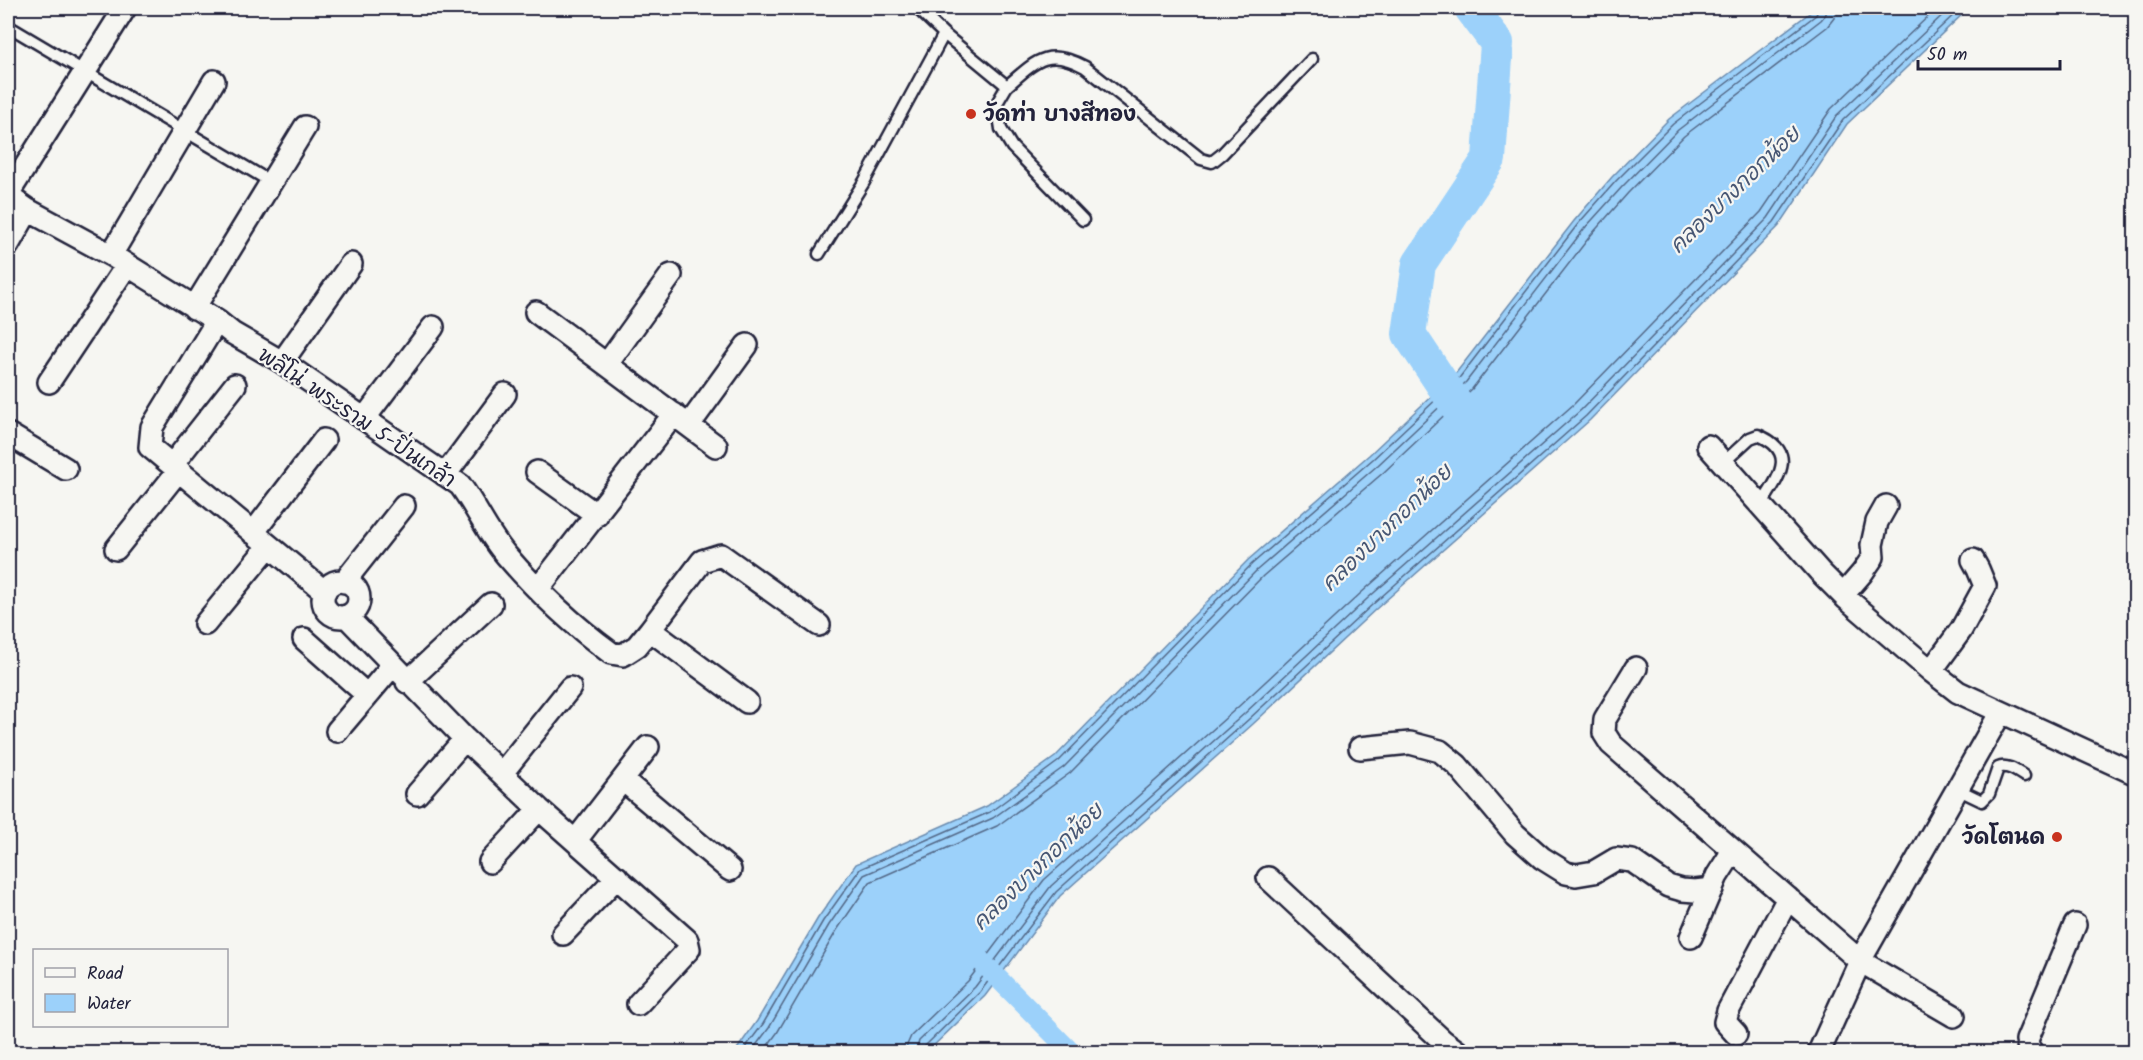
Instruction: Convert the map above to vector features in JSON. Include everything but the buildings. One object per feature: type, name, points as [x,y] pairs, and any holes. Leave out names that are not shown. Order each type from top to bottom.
[{"type":"street","points":[[8,195],[125,8]]},
{"type":"street","points":[[49,382],[119,260],[184,132],[214,81]]},
{"type":"street","points":[[194,308],[305,127]]},
{"type":"street","name":"พลีโน่ พระราม 5-ปิ่นเกล้า","points":[[8,195],[28,210],[119,260],[217,321],[232,333],[282,362],[460,485],[474,504],[482,522],[506,555],[538,589],[611,653],[623,655],[637,646],[650,630]]},
{"type":"street","points":[[8,245],[28,210]]},
{"type":"street","points":[[282,362],[351,264]]},
{"type":"street","points":[[607,364],[671,275]]},
{"type":"street","points":[[536,312],[716,446]]},
{"type":"street","points":[[217,321],[152,426],[150,447],[325,592]]},
{"type":"street","points":[[364,419],[433,327]]},
{"type":"street","points":[[538,589],[637,462],[681,419],[747,345]]},
{"type":"street","points":[[116,549],[235,385]]},
{"type":"street","points":[[445,475],[505,394]]},
{"type":"street","points":[[8,434],[66,469]]},
{"type":"street","points":[[205,624],[324,440]]},
{"type":"street","points":[[1708,446],[1760,507],[1843,595],[1958,692],[2136,774]]},
{"type":"street","points":[[537,472],[597,515]]},
{"type":"street","points":[[344,582],[404,506]]},
{"type":"street","points":[[1843,595],[1873,557],[1872,545],[1876,522],[1886,506]]},
{"type":"street","points":[[747,702],[650,630],[702,561],[721,555],[819,625]]},
{"type":"street","points":[[1931,671],[1961,630],[1985,586],[1972,560]]},
{"type":"street","points":[[337,582],[351,585],[358,598],[353,613],[338,617],[329,613],[324,603],[325,592],[330,585],[337,582]]},
{"type":"street","points":[[407,682],[491,604]]},
{"type":"street","points":[[346,616],[465,740],[687,940],[689,949],[638,1004]]},
{"type":"street","points":[[304,639],[367,695]]},
{"type":"street","points":[[337,731],[392,666]]},
{"type":"street","points":[[1636,668],[1605,719],[1604,733],[1611,744],[1860,961],[1954,1016]]},
{"type":"street","points":[[502,773],[570,688]]},
{"type":"street","points":[[1819,1053],[1860,961],[2001,712]]},
{"type":"street","points":[[417,794],[465,740]]},
{"type":"street","points":[[1360,748],[1410,743],[1440,751],[1457,765],[1515,834],[1542,858],[1566,873],[1576,875],[1594,872],[1616,859],[1632,861],[1668,886],[1695,891],[1712,889]]},
{"type":"street","points":[[576,840],[648,747]]},
{"type":"street","points":[[623,780],[730,870]]},
{"type":"street","points":[[490,862],[539,809]]},
{"type":"street","points":[[1691,938],[1718,876],[1733,851]]},
{"type":"street","points":[[563,934],[617,877]]},
{"type":"street","points":[[1268,878],[1458,1053]]},
{"type":"street","points":[[1736,1034],[1725,1022],[1728,1011],[1788,898]]},
{"type":"street","points":[[2032,1053],[2027,1040],[2075,925]]},
{"type":"lane","points":[[918,8],[944,34],[1007,86]]},
{"type":"lane","points":[[8,26],[271,182]]},
{"type":"lane","points":[[819,254],[864,182],[944,34]]},
{"type":"lane","points":[[1083,220],[1012,147],[1001,129],[997,103],[1007,86],[1035,62],[1049,57],[1068,58],[1085,67],[1201,159],[1212,162],[1312,59]]},
{"type":"lane","points":[[1723,463],[1750,438],[1758,435],[1769,440],[1781,454],[1782,469],[1760,507]]},
{"type":"lane","points":[[1957,789],[1982,801],[1989,794],[1998,768],[2002,766],[2010,768],[2024,776]]},
{"type":"water","name":"คลองบางกอกน้อย","points":[[1816,8],[1974,8],[1965,12],[1847,124],[1779,226],[1590,420],[1376,609],[1253,724],[1060,896],[985,996],[927,1052],[735,1052],[757,1021],[818,918],[856,864],[987,806],[1055,757],[1248,560],[1369,455],[1456,373],[1574,221],[1612,177],[1669,119]]},
{"type":"waterway","points":[[1469,424],[1409,334],[1419,264],[1489,159],[1497,43],[1471,8]]},
{"type":"waterway","points":[[980,960],[1071,1052]]},
{"type":"place","name":"วัดท่า บางสีทอง","points":[[971,114]]},
{"type":"place","name":"วัดโตนด","points":[[2057,837]]}]
